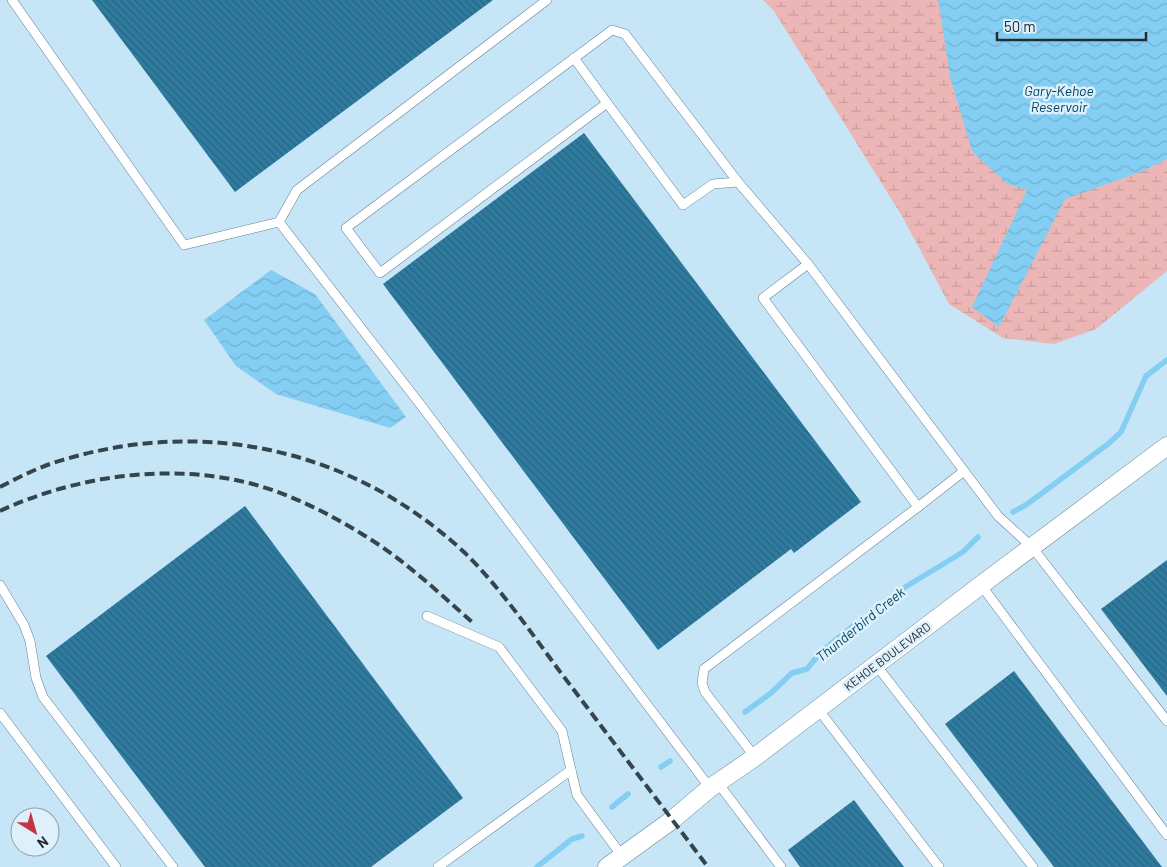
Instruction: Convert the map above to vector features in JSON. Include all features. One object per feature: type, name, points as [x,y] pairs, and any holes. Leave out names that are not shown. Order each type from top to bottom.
[{"type":"street","name":"KEHOE BOULEVARD","points":[[607,867],[1167,446]]},
{"type":"lane","points":[[12,0],[184,245],[279,222],[297,190],[547,0]]},
{"type":"lane","points":[[607,103],[380,273],[346,228],[612,30],[625,34],[738,182],[808,264],[998,516],[1032,547],[1167,721]]},
{"type":"lane","points":[[574,58],[683,205],[713,184],[738,182]]},
{"type":"lane","points":[[279,222],[714,786],[781,867]]},
{"type":"lane","points":[[808,264],[763,298],[918,507]]},
{"type":"lane","points":[[755,757],[705,692],[702,683],[704,669],[964,471]]},
{"type":"lane","points":[[0,585],[24,625],[30,641],[36,678],[43,697],[173,867]]},
{"type":"lane","points":[[980,585],[1167,834]]},
{"type":"lane","points":[[427,616],[499,647],[562,731],[577,796],[622,856]]},
{"type":"lane","points":[[876,665],[1033,867]]},
{"type":"lane","points":[[818,709],[938,867]]},
{"type":"lane","points":[[0,713],[116,867]]},
{"type":"lane","points":[[438,867],[572,770]]},
{"type":"green space","points":[[763,0],[1167,0],[1167,271],[1096,329],[1054,344],[1003,338],[949,304],[902,216],[774,11]]},
{"type":"water","name":"Gary-Kehoe Reservoir","points":[[937,0],[1167,0],[1167,159],[1143,171],[1065,199],[999,327],[972,307],[1027,190],[1007,184],[972,151],[950,77]]},
{"type":"water","points":[[271,270],[315,294],[406,417],[390,428],[276,394],[236,366],[204,320]]},
{"type":"building","points":[[92,0],[493,0],[235,192]]},
{"type":"building","points":[[584,133],[861,502],[794,553],[791,549],[658,650],[383,284]]},
{"type":"building","points":[[245,506],[463,798],[371,867],[205,867],[46,656]]},
{"type":"building","points":[[1167,560],[1167,696],[1101,609]]},
{"type":"building","points":[[1014,671],[1162,867],[1054,867],[945,724]]},
{"type":"building","points":[[854,800],[904,867],[800,867],[788,850]]},
{"type":"waterway","name":"Thunderbird Creek","points":[[1013,512],[1026,505],[1108,444],[1121,432],[1146,376],[1167,360]]},
{"type":"waterway","name":"Thunderbird Creek","points":[[745,712],[771,693],[792,673],[807,669],[820,653],[853,626],[867,619],[902,589],[963,552],[978,537]]},
{"type":"waterway","name":"Thunderbird Creek","points":[[661,767],[670,761]]},
{"type":"waterway","name":"Thunderbird Creek","points":[[612,807],[628,794]]},
{"type":"waterway","name":"Thunderbird Creek","points":[[537,867],[572,839],[582,836]]},
{"type":"railway","points":[[0,487],[57,461],[120,447],[173,442],[226,443],[278,452],[329,467],[377,489],[422,518],[465,553],[490,579],[708,867]]},
{"type":"railway","points":[[0,511],[31,498],[63,488],[96,480],[130,475],[164,473],[231,479],[289,496],[314,507],[377,543],[405,564],[472,622]]}]
